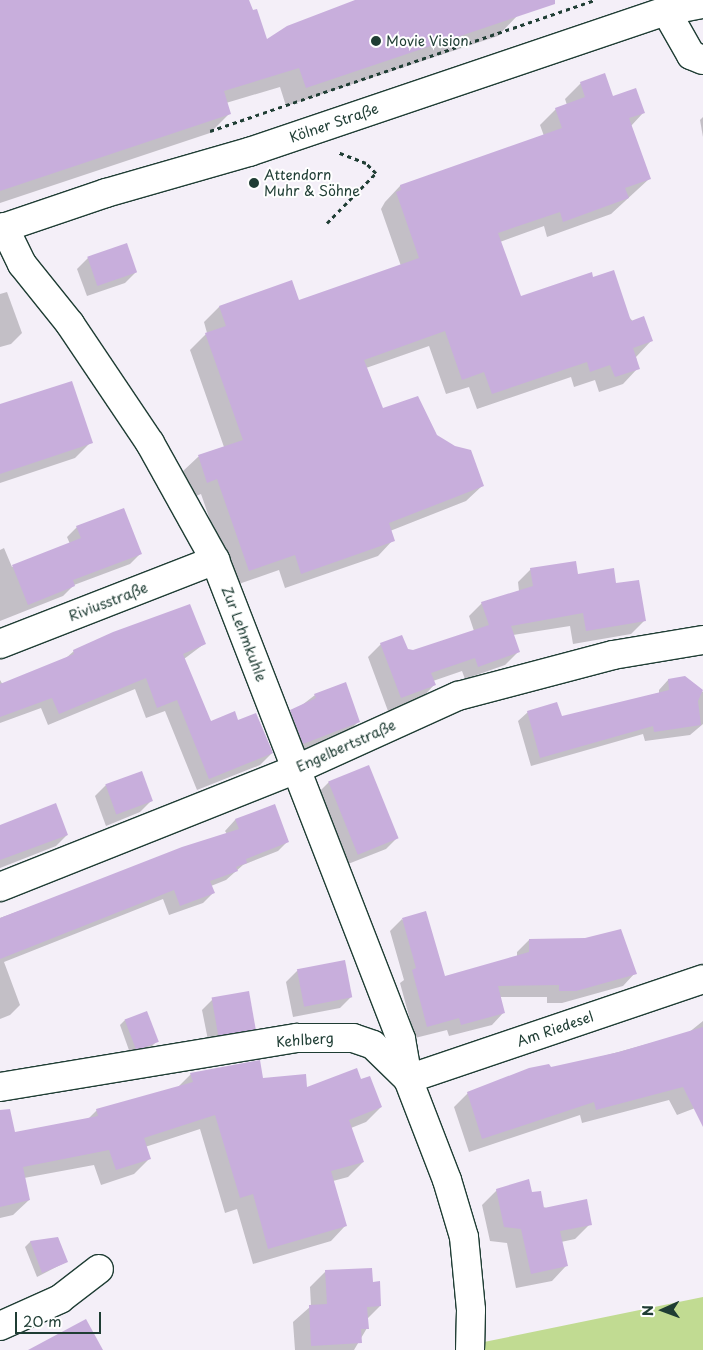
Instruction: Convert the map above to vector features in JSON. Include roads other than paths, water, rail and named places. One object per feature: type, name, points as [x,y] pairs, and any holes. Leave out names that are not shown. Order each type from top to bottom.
[{"type":"street","name":"Kölner Straße","points":[[2,228],[106,193],[249,152],[666,11],[703,4]]},
{"type":"street","points":[[666,11],[691,55],[703,60]]},
{"type":"street","name":"Zur Lehmkuhle","points":[[2,228],[22,264],[70,324],[150,443],[215,560],[401,1039],[408,1079]]},
{"type":"street","name":"Riviusstraße","points":[[0,644],[215,560]]},
{"type":"street","name":"Engelbertstraße","points":[[0,887],[297,769],[458,696],[613,655],[703,640]]},
{"type":"street","name":"Am Riedesel","points":[[408,1079],[703,979]]},
{"type":"street","name":"Kehlberg","points":[[0,1087],[297,1038],[329,1036],[353,1038],[373,1045],[408,1079],[446,1180],[464,1237],[471,1310],[470,1350]]},
{"type":"street","points":[[0,1326],[60,1299],[99,1269]]},
{"type":"place","name":"Movie Vision","points":[[376,41]]},
{"type":"place","name":"Attendorn Muhr & Söhne","points":[[254,183]]}]
